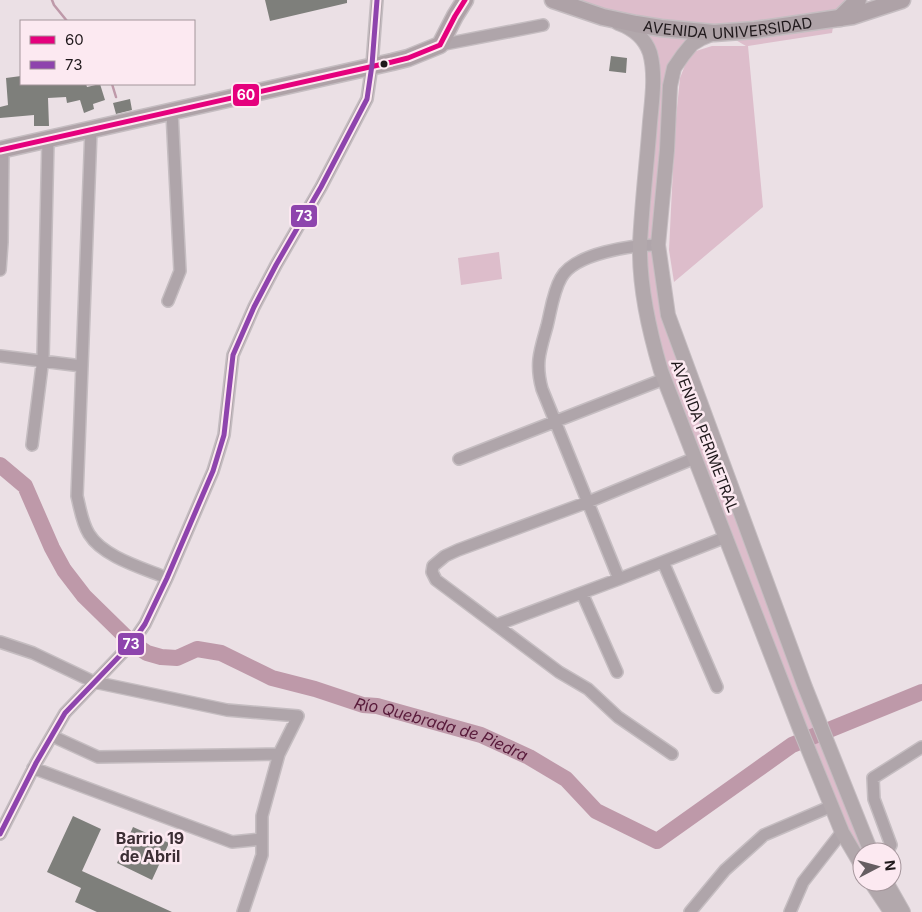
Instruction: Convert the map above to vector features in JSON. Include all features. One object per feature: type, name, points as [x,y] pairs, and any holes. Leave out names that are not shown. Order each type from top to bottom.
[{"type":"highway","points":[[1,150],[408,58],[440,45],[465,0]]},
{"type":"highway","name":"AVENIDA UNIVERSIDAD","points":[[553,0],[603,17],[661,28],[714,33],[756,30],[853,16],[902,0]]},
{"type":"highway","points":[[840,18],[858,0]]},
{"type":"main road","name":"AVENIDA PERIMETRAL","points":[[603,17],[629,27],[641,38],[650,53],[653,81],[640,245],[644,298],[651,336],[664,379],[796,719],[842,832],[852,849]]},
{"type":"main road","name":"AVENIDA PERIMETRAL","points":[[714,33],[692,44],[674,68],[670,86],[667,150],[658,245],[668,315],[744,524],[867,842]]},
{"type":"main road","points":[[725,535],[744,524]]},
{"type":"main road","points":[[881,892],[899,912]]},
{"type":"main road","points":[[890,892],[899,912]]},
{"type":"street","points":[[0,834],[33,768],[66,713],[132,642],[145,624],[167,578],[213,471],[224,435],[233,355],[254,306],[321,187],[367,99],[372,65],[377,0]]},
{"type":"street","points":[[440,45],[543,25]]},
{"type":"street","points":[[168,301],[180,272],[172,112]]},
{"type":"street","points":[[92,130],[78,496],[82,516],[89,533],[100,547],[118,557],[167,578]]},
{"type":"street","points":[[32,445],[42,361],[48,140]]},
{"type":"street","points":[[0,270],[2,242],[1,150]]},
{"type":"street","points":[[619,579],[542,389],[538,375],[538,361],[556,290],[561,277],[573,265],[588,258],[640,245],[658,245]]},
{"type":"street","points":[[0,356],[82,366]]},
{"type":"street","points":[[459,459],[664,379]]},
{"type":"street","points":[[672,754],[618,717],[588,689],[559,672],[436,580],[432,572],[433,566],[458,550],[588,502],[695,458]]},
{"type":"street","points":[[496,625],[663,562],[725,535]]},
{"type":"street","points":[[663,562],[717,687]]},
{"type":"street","points":[[582,593],[617,672]]},
{"type":"street","points":[[0,642],[33,653],[94,682],[227,710],[298,716],[280,754],[262,816],[262,855],[243,912]]},
{"type":"street","points":[[52,736],[98,757],[280,754]]},
{"type":"street","points":[[890,842],[874,799],[873,778],[922,747]]},
{"type":"street","points":[[33,768],[232,842],[262,839]]},
{"type":"street","points":[[690,912],[725,870],[764,835],[832,806]]},
{"type":"street","points":[[790,912],[803,882],[842,832]]},
{"type":"shaded area","points":[[572,0],[853,0],[840,9],[716,26],[628,18]]},
{"type":"shaded area","points":[[833,27],[832,33],[748,46],[763,207],[674,282],[669,250],[675,128],[680,78],[687,60],[696,51],[712,46],[746,46],[734,39]]},
{"type":"shaded area","points":[[640,29],[696,37],[673,61],[658,245],[668,315],[860,842],[852,843],[844,831],[661,371],[644,298],[653,81]]},
{"type":"shaded area","points":[[499,252],[502,279],[461,285],[458,258]]},
{"type":"building","points":[[265,0],[347,0],[347,3],[270,21]]},
{"type":"building","points":[[611,56],[627,58],[626,73],[609,71]]},
{"type":"building","points":[[20,76],[20,85],[86,85],[87,87],[100,85],[105,100],[93,104],[94,109],[84,113],[80,100],[67,103],[66,97],[48,98],[49,126],[34,126],[34,115],[0,118],[0,107],[8,105],[6,78]]},
{"type":"building","points":[[130,99],[132,110],[116,114],[113,103]]},
{"type":"building","points":[[73,816],[101,829],[82,871],[172,912],[97,912],[75,902],[81,888],[47,872]]},
{"type":"building","points":[[133,827],[169,843],[152,880],[117,863]]},
{"type":"waterway","points":[[52,0],[66,20]]},
{"type":"waterway","points":[[112,85],[116,97]]},
{"type":"waterway","name":"Río Quebrada de Piedra","points":[[0,465],[25,486],[52,548],[64,570],[84,596],[132,643],[147,653],[161,657],[177,658],[197,649],[221,653],[272,678],[315,689],[363,705],[377,706],[481,735],[529,757],[566,779],[596,811],[657,841],[792,745],[922,692]]},
{"type":"transit line","name":"73","points":[[0,834],[36,763],[65,713],[132,643],[145,624],[167,578],[213,471],[224,435],[233,355],[254,307],[321,187],[367,99],[372,65],[377,0]]},
{"type":"transit line","name":"60","points":[[0,150],[408,58],[440,45],[465,0]]},
{"type":"district","name":"Barrio 19 de Abril","points":[[150,847]]}]
